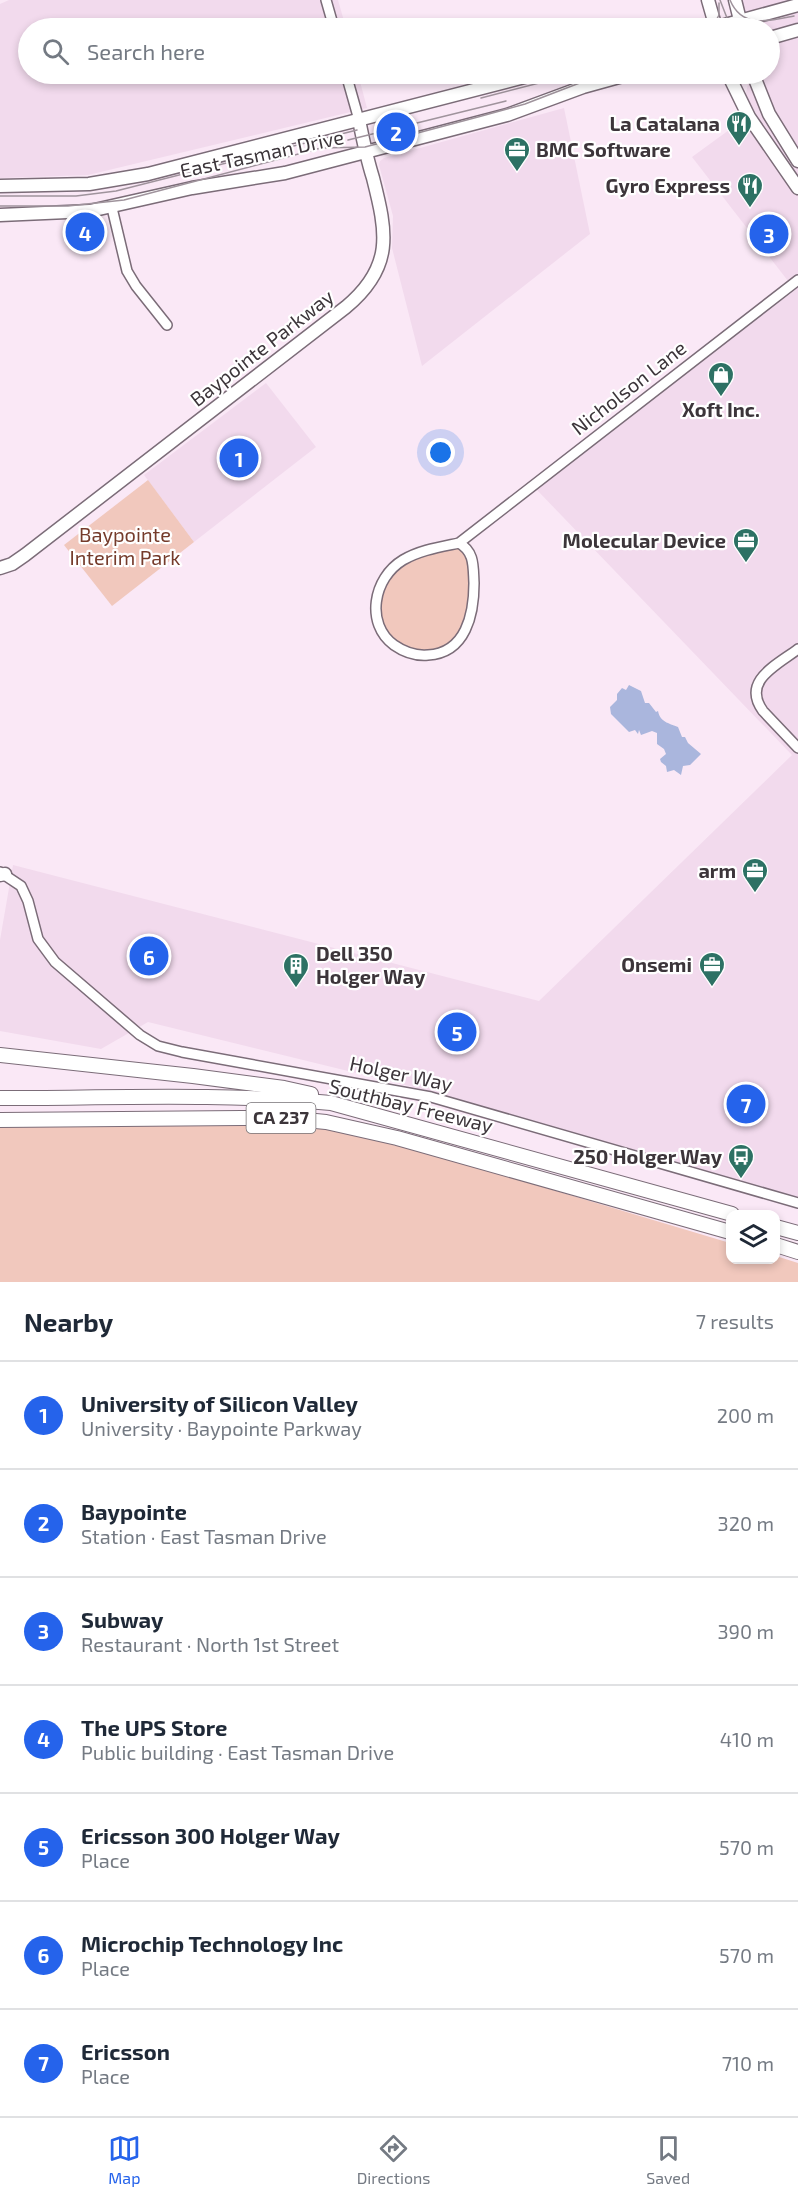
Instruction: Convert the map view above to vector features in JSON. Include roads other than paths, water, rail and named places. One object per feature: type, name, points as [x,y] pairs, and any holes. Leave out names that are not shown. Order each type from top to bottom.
[{"type":"highway","points":[[0,1054],[284,1088],[322,1097],[341,1105]]},
{"type":"highway","name":"Southbay Freeway","points":[[0,1098],[242,1098],[286,1099],[341,1105],[726,1213]]},
{"type":"highway","points":[[0,1113],[248,1112],[345,1119],[479,1155],[496,1161],[508,1169]]},
{"type":"highway","name":"Southbay Freeway","points":[[0,1120],[285,1118],[363,1129],[726,1231]]},
{"type":"highway","points":[[780,1228],[798,1233]]},
{"type":"highway","points":[[780,1246],[798,1252]]},
{"type":"main road","points":[[708,0],[712,18]]},
{"type":"main road","points":[[735,0],[739,18]]},
{"type":"main road","points":[[761,18],[798,5]]},
{"type":"main road","points":[[780,35],[798,30]]},
{"type":"main road","name":"East Tasman Drive","points":[[1,185],[63,185],[129,178],[498,84]]},
{"type":"main road","name":"East Tasman Drive","points":[[0,215],[72,213],[112,208],[192,188],[285,173],[521,111],[593,84]]},
{"type":"main road","points":[[733,84],[749,117],[798,188]]},
{"type":"main road","points":[[757,84],[769,114],[798,161]]},
{"type":"main road","name":"Baypointe Parkway","points":[[0,568],[12,564],[25,555],[346,307],[365,289],[380,263],[385,234],[359,120]]},
{"type":"street","points":[[326,0],[331,18]]},
{"type":"street","name":"Baypointe Parkway","points":[[349,84],[359,120]]},
{"type":"street","points":[[112,208],[127,271],[167,325]]},
{"type":"street","name":"Nicholson Lane","points":[[482,524],[471,555],[474,594],[471,617],[461,638],[439,655],[425,656],[411,654],[390,642],[378,627],[375,612],[378,594],[385,579],[400,562],[418,553],[459,543],[482,524],[798,280]]},
{"type":"street","points":[[459,543],[468,549],[471,555]]},
{"type":"street","points":[[798,649],[761,677],[755,691],[758,705],[798,748]]},
{"type":"street","name":"Holger Way","points":[[2,873],[21,886],[38,939],[51,958],[133,1030],[158,1046],[182,1053],[431,1097],[798,1203]]},
{"type":"water","points":[[629,685],[641,691],[645,703],[649,703],[656,712],[658,711],[664,721],[678,727],[682,737],[685,737],[688,743],[701,754],[690,765],[683,766],[681,775],[674,770],[667,772],[666,766],[661,762],[660,759],[666,754],[664,749],[657,744],[657,733],[652,731],[641,735],[639,730],[638,734],[635,730],[629,732],[611,714],[610,707],[617,700],[617,694],[622,688],[626,690]]},
{"type":"tram line","points":[[720,0],[727,18]]},
{"type":"tram line","points":[[730,0],[735,9],[747,18]]},
{"type":"tram line","points":[[717,18],[719,3]]},
{"type":"tram line","points":[[780,19],[794,16]]},
{"type":"tram line","points":[[481,98],[535,84]]},
{"type":"tram line","points":[[0,206],[68,206],[124,200],[321,148],[365,147],[525,104],[577,84]]},
{"type":"tram line","points":[[348,140],[506,101]]},
{"type":"tram line","points":[[0,196],[76,196],[116,191],[357,130]]},
{"type":"place","name":"Baypointe","points":[[396,132]]},
{"type":"place","name":"La Catalana","points":[[739,147]]},
{"type":"place","name":"BMC Software","points":[[517,173]]},
{"type":"place","name":"Gyro Express","points":[[750,209]]},
{"type":"place","name":"The UPS Store","points":[[85,232]]},
{"type":"place","name":"Subway","points":[[769,234]]},
{"type":"place","name":"Xoft Inc.","points":[[721,398]]},
{"type":"place","name":"University of Silicon Valley","points":[[239,458]]},
{"type":"place","name":"Molecular Device","points":[[746,564]]},
{"type":"place","name":"arm","points":[[755,894]]},
{"type":"place","name":"Microchip Technology Inc","points":[[149,956]]},
{"type":"place","name":"Onsemi","points":[[712,988]]},
{"type":"place","name":"Dell 350 Holger Way","points":[[296,989]]},
{"type":"place","name":"Ericsson 300 Holger Way","points":[[457,1032]]},
{"type":"place","name":"Ericsson","points":[[746,1104]]},
{"type":"place","name":"250 Holger Way","points":[[741,1180]]},
{"type":"park label","name":"Baypointe Interim Park","points":[[125,546]]}]
